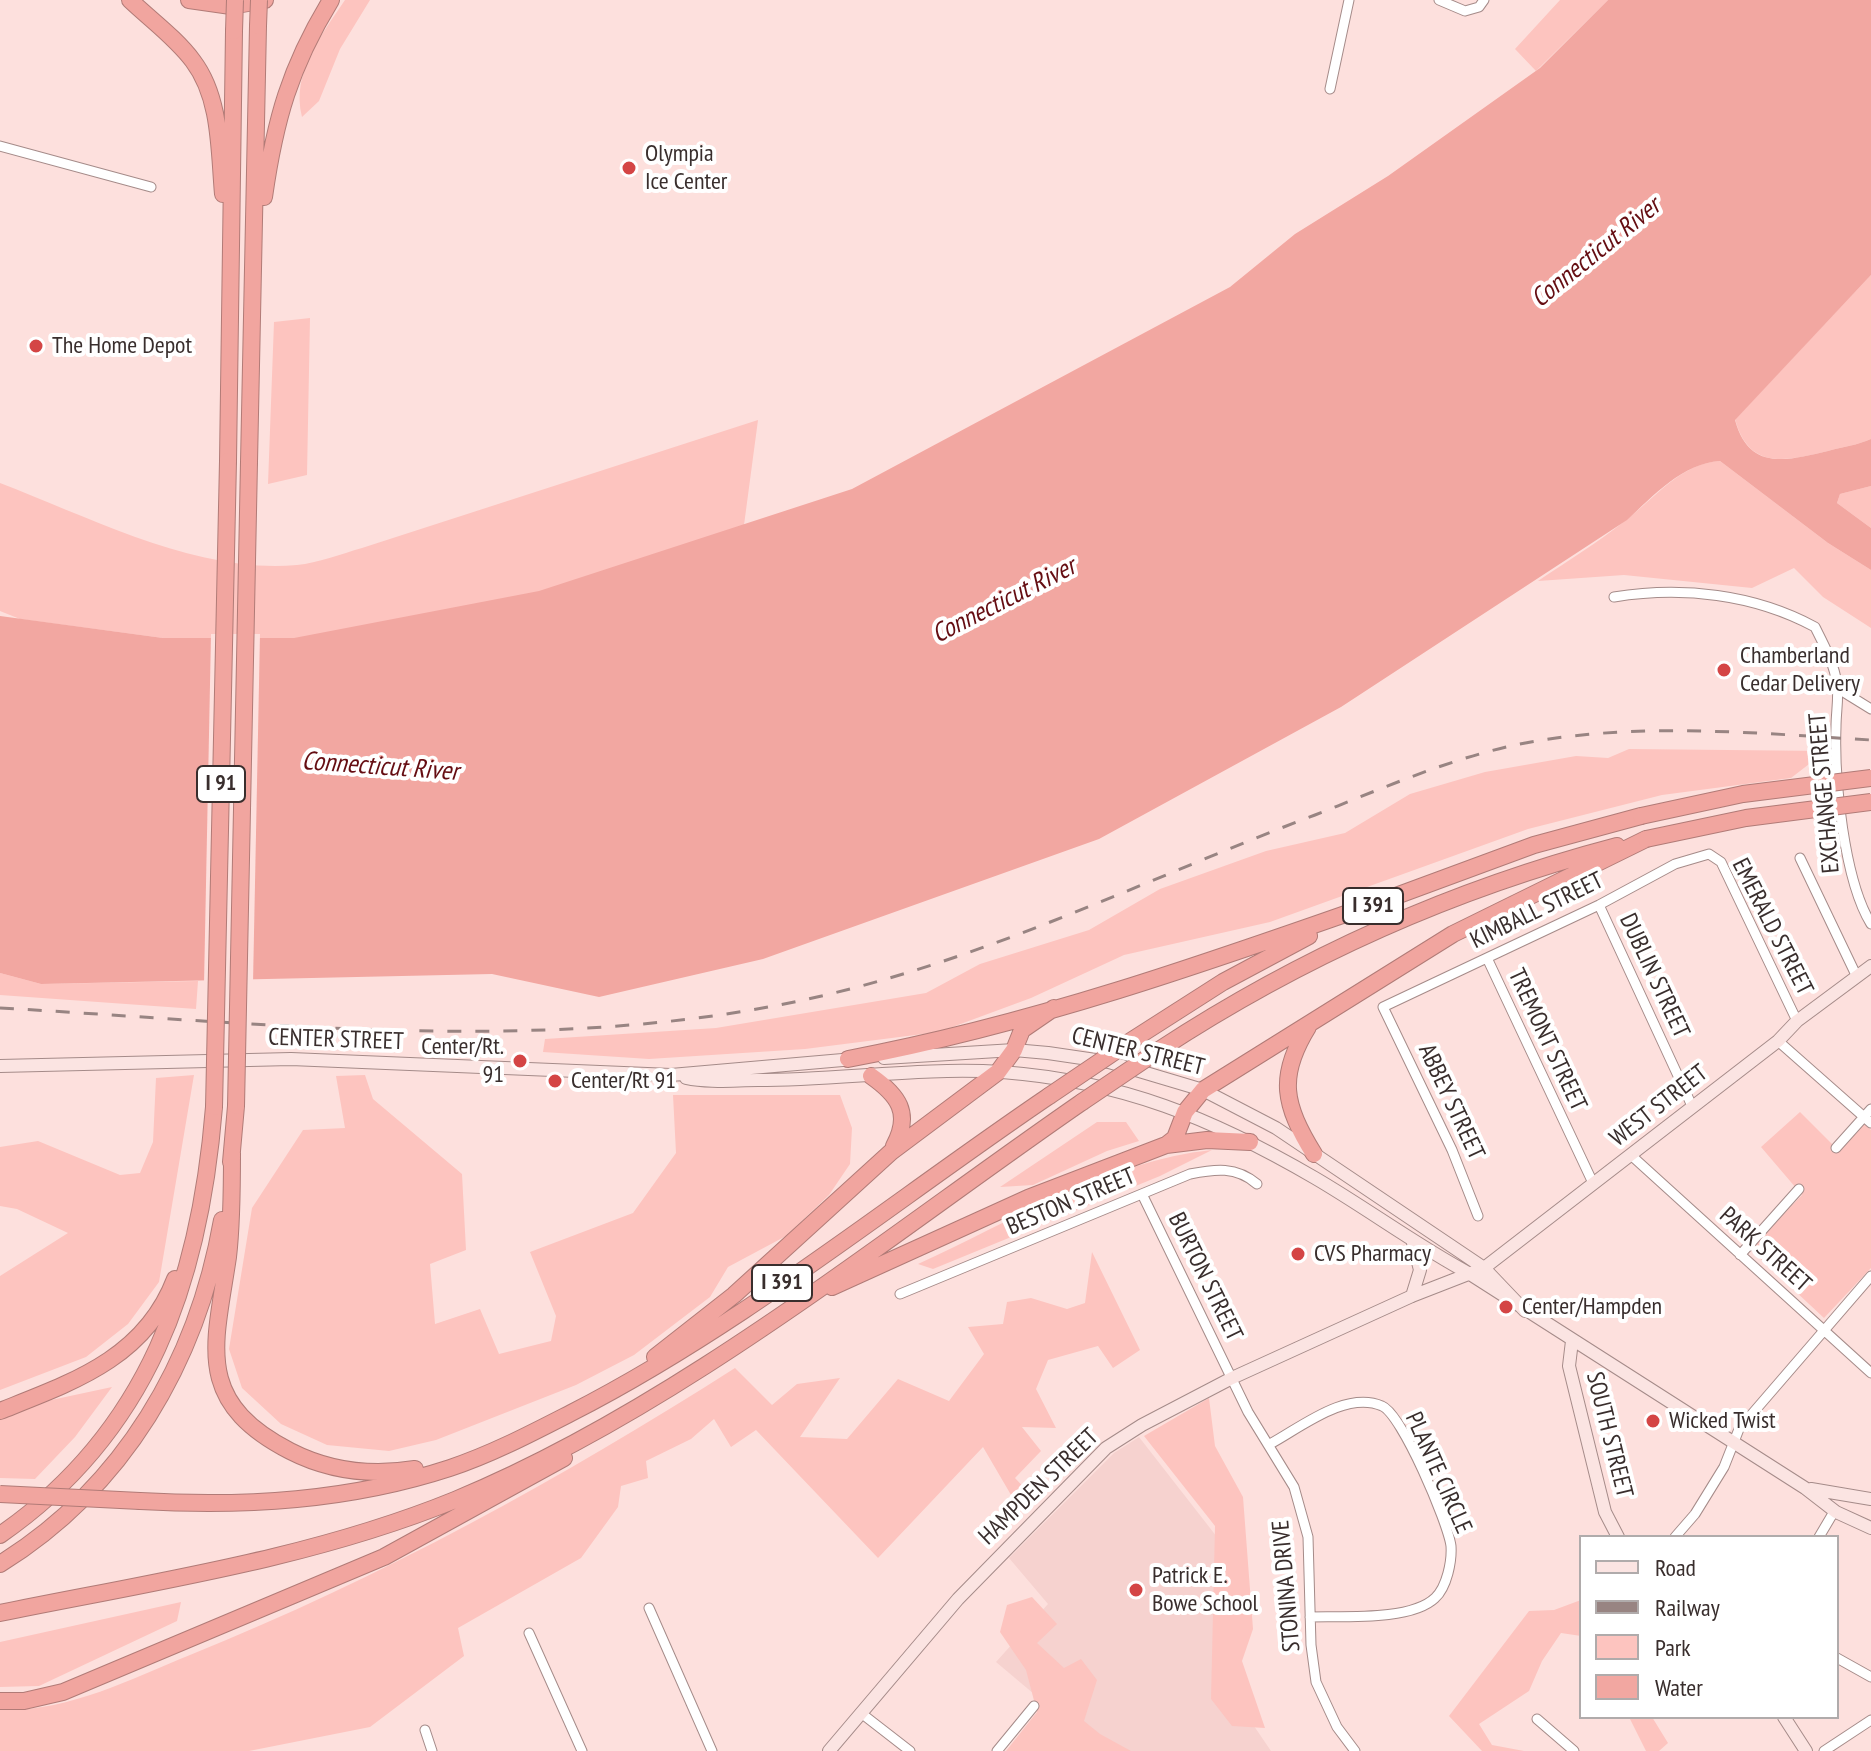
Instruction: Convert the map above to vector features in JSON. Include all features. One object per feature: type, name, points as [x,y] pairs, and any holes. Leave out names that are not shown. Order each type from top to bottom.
[{"type":"highway","points":[[130,0],[187,53],[210,92],[230,278]]},
{"type":"highway","points":[[189,0],[223,6],[265,0]]},
{"type":"highway","name":"I 91","points":[[0,1535],[75,1473],[115,1423],[145,1377],[168,1329],[185,1277],[207,1170],[214,1107],[235,0]]},
{"type":"highway","name":"I 91","points":[[0,1564],[48,1531],[94,1489],[125,1451],[166,1388],[189,1338],[207,1286],[222,1221],[236,1106],[259,0]]},
{"type":"highway","points":[[254,269],[279,111],[301,52],[331,0]]},
{"type":"highway","name":"I 391","points":[[501,1447],[597,1400],[725,1323],[1049,1096],[1126,1044],[1258,963],[1394,897],[1534,845],[1641,816],[1743,794],[1871,778]]},
{"type":"highway","name":"I 391","points":[[619,1416],[791,1306],[1159,1050],[1273,981],[1374,930],[1512,877],[1646,839],[1770,814],[1871,802]]},
{"type":"highway","points":[[1166,1145],[1181,1127],[1185,1112],[1203,1090],[1478,920],[1646,839]]},
{"type":"highway","points":[[848,1059],[936,1043],[1054,1008],[1249,948],[1394,897]]},
{"type":"highway","points":[[597,1400],[721,1306],[891,1152],[998,1072],[1014,1050],[1022,1030],[1054,1008]]},
{"type":"highway","points":[[1312,1021],[1293,1053],[1287,1087],[1288,1105],[1314,1154]]},
{"type":"highway","points":[[871,1076],[894,1093],[901,1104],[904,1117],[901,1133],[891,1152]]},
{"type":"highway","points":[[791,1306],[1028,1198],[1166,1145],[1207,1140],[1250,1142]]},
{"type":"highway","points":[[232,1153],[230,1232],[214,1351],[222,1386],[242,1416],[268,1438],[297,1454],[357,1472],[419,1468],[501,1447]]},
{"type":"highway","points":[[0,1411],[99,1369],[143,1333],[174,1283],[207,1170]]},
{"type":"highway","points":[[0,1613],[246,1562],[387,1525],[489,1485],[619,1416]]},
{"type":"highway","points":[[0,1701],[24,1701],[63,1692],[376,1561],[541,1472],[619,1416]]},
{"type":"highway","points":[[0,1494],[254,1503],[346,1494],[433,1473],[501,1447]]},
{"type":"main road","name":"WEST STREET","points":[[1470,1274],[1484,1268],[1535,1232],[1593,1183],[1633,1157],[1692,1106],[1778,1041],[1797,1021],[1871,966]]},
{"type":"main road","name":"CENTER STREET","points":[[0,1066],[291,1059],[671,1075],[848,1059],[1014,1050],[1109,1062],[1203,1090],[1276,1128],[1484,1268],[1525,1311]]},
{"type":"main road","name":"CENTER STREET","points":[[671,1075],[696,1080],[998,1072],[1083,1082],[1157,1100],[1250,1142],[1316,1178],[1413,1243],[1470,1274],[1735,1443],[1835,1510],[1871,1528]]},
{"type":"main road","points":[[1412,1296],[1420,1270],[1413,1243]]},
{"type":"main road","name":"HAMPDEN STREET","points":[[829,1751],[958,1599],[1106,1448],[1142,1425],[1232,1378],[1412,1296],[1470,1274]]},
{"type":"main road","name":"SOUTH STREET","points":[[1572,1341],[1569,1355],[1572,1378],[1605,1512],[1617,1535]]},
{"type":"main road","points":[[1805,1488],[1866,1499]]},
{"type":"main road","points":[[1835,1510],[1866,1499]]},
{"type":"main road","points":[[1785,1719],[1806,1751]]},
{"type":"street","points":[[1330,89],[1349,0]]},
{"type":"street","points":[[1439,0],[1465,11],[1482,3]]},
{"type":"street","points":[[0,146],[151,187]]},
{"type":"street","name":"EXCHANGE STREET","points":[[1614,597],[1653,590],[1761,603],[1794,615],[1815,627],[1832,662],[1837,688],[1836,728],[1844,837],[1857,899],[1871,924]]},
{"type":"street","points":[[1837,688],[1871,709]]},
{"type":"street","name":"KIMBALL STREET","points":[[1383,1007],[1599,905],[1675,864],[1709,854]]},
{"type":"street","name":"EMERALD STREET","points":[[1709,854],[1721,862],[1797,1021]]},
{"type":"street","points":[[1800,858],[1857,977]]},
{"type":"street","name":"DUBLIN STREET","points":[[1599,905],[1692,1106]]},
{"type":"street","name":"TREMONT STREET","points":[[1487,958],[1593,1183]]},
{"type":"street","name":"ABBEY STREET","points":[[1383,1007],[1452,1150],[1478,1216]]},
{"type":"street","points":[[1778,1041],[1869,1117],[1836,1148]]},
{"type":"street","name":"PARK STREET","points":[[1633,1157],[1871,1373]]},
{"type":"street","name":"BESTON STREET","points":[[900,1294],[1190,1174],[1217,1169],[1233,1170],[1257,1184]]},
{"type":"street","points":[[1740,1255],[1799,1189]]},
{"type":"street","name":"BURTON STREET","points":[[1142,1194],[1232,1378]]},
{"type":"street","points":[[1677,1535],[1695,1514],[1735,1443],[1739,1429],[1871,1276]]},
{"type":"street","name":"STONINA DRIVE","points":[[1232,1378],[1294,1487],[1304,1517],[1316,1682],[1337,1727],[1355,1751]]},
{"type":"street","name":"PLANTE CIRCLE","points":[[1270,1444],[1334,1409],[1360,1402],[1383,1406],[1395,1416],[1445,1526],[1451,1546],[1450,1567],[1436,1597],[1414,1609],[1310,1617]]},
{"type":"street","points":[[1820,1535],[1835,1510]]},
{"type":"street","points":[[649,1608],[712,1751]]},
{"type":"street","points":[[529,1633],[582,1751]]},
{"type":"street","points":[[1839,1659],[1871,1677]]},
{"type":"street","points":[[997,1751],[1034,1706]]},
{"type":"street","points":[[861,1713],[910,1751]]},
{"type":"street","points":[[1537,1719],[1574,1751]]},
{"type":"street","points":[[1824,1751],[1871,1720]]},
{"type":"street","points":[[425,1730],[432,1751]]},
{"type":"shaded area","name":"Patrick E. Bowe School","points":[[1139,1437],[1224,1546],[1236,1660],[1254,1726],[1271,1751],[1028,1751],[1053,1710],[996,1662],[1048,1604],[1009,1558],[1114,1453]]},
{"type":"green space","points":[[345,0],[370,0],[340,49],[319,101],[302,117],[300,101],[304,70],[318,41]]},
{"type":"green space","points":[[1560,0],[1608,0],[1536,71],[1515,49]]},
{"type":"green space","points":[[1871,275],[1871,439],[1798,458],[1760,455],[1741,436],[1735,419]]},
{"type":"green space","points":[[310,318],[307,475],[268,484],[274,322]]},
{"type":"green space","points":[[758,420],[744,525],[324,670],[163,638],[20,619],[0,611],[0,483],[108,527],[183,552],[221,561],[297,565],[362,548]]},
{"type":"green space","points":[[1720,461],[1828,543],[1871,570],[1871,628],[1823,597],[1794,568],[1752,588],[1624,575],[1538,581],[1616,528],[1681,475],[1706,463]]},
{"type":"green space","points":[[1871,486],[1871,528],[1837,503],[1840,494]]},
{"type":"green space","points":[[1629,749],[1826,751],[1791,778],[1662,795],[1528,829],[1270,922],[1124,955],[1031,998],[939,1032],[805,1049],[649,1059],[543,1052],[545,1039],[716,1028],[926,993],[980,964],[1089,930],[1160,889],[1266,851],[1345,833],[1410,794],[1485,772],[1576,756],[1608,758]]},
{"type":"green space","points":[[0,973],[41,984],[198,981],[196,1009],[0,995]]},
{"type":"green space","points":[[194,1075],[159,1282],[128,1324],[86,1357],[0,1390],[0,1276],[68,1233],[17,1209],[0,1206],[0,1147],[38,1141],[120,1175],[140,1173],[153,1142],[156,1078]]},
{"type":"green space","points":[[365,1075],[373,1099],[462,1174],[466,1250],[430,1264],[435,1324],[480,1309],[499,1354],[551,1341],[556,1316],[530,1252],[633,1213],[676,1153],[673,1095],[840,1095],[852,1128],[850,1164],[829,1195],[786,1236],[728,1267],[710,1297],[634,1355],[576,1385],[436,1440],[389,1451],[327,1445],[281,1424],[242,1388],[229,1349],[252,1208],[303,1130],[345,1128],[336,1076]]},
{"type":"green space","points":[[1800,1112],[1837,1149],[1864,1123],[1871,1130],[1871,1268],[1824,1318],[1750,1249],[1802,1195],[1761,1147]]},
{"type":"green space","points":[[1097,1122],[1126,1122],[1139,1141],[1107,1151],[1033,1185],[1000,1187]]},
{"type":"green space","points":[[1212,1150],[1160,1176],[933,1269],[918,1264],[1098,1180],[1173,1156]]},
{"type":"green space","points":[[1092,1252],[1140,1350],[1113,1368],[1098,1346],[1048,1360],[1036,1389],[1056,1428],[1022,1427],[1041,1451],[1015,1478],[1033,1497],[1021,1512],[983,1447],[878,1558],[756,1430],[731,1447],[714,1419],[691,1439],[646,1461],[648,1478],[621,1486],[618,1507],[581,1558],[458,1628],[464,1656],[370,1727],[249,1751],[0,1751],[0,1710],[49,1706],[97,1693],[331,1593],[536,1487],[735,1368],[772,1405],[797,1384],[840,1378],[800,1437],[847,1439],[898,1379],[949,1401],[984,1354],[968,1327],[1003,1324],[1007,1302],[1031,1298],[1067,1309],[1085,1303]]},
{"type":"green space","points":[[112,1387],[75,1437],[35,1479],[0,1478],[0,1417],[42,1402]]},
{"type":"green space","points":[[1209,1398],[1215,1446],[1243,1497],[1253,1629],[1242,1661],[1265,1728],[1232,1726],[1211,1699],[1215,1526],[1144,1436]]},
{"type":"green space","points":[[1032,1597],[1057,1624],[1037,1643],[1064,1668],[1081,1659],[1097,1680],[1084,1721],[1131,1751],[1006,1751],[1037,1712],[1026,1670],[1000,1632],[1007,1605]]},
{"type":"green space","points":[[1579,1601],[1579,1636],[1561,1633],[1542,1661],[1529,1691],[1479,1724],[1492,1745],[1524,1751],[1482,1751],[1449,1716],[1529,1611],[1554,1610]]},
{"type":"green space","points":[[181,1602],[177,1621],[39,1686],[0,1687],[0,1642]]},
{"type":"green space","points":[[1630,1719],[1653,1719],[1668,1743],[1659,1751],[1646,1751]]},
{"type":"water","name":"Connecticut River","points":[[1608,0],[1871,0],[1871,275],[1735,420],[1750,448],[1771,458],[1798,458],[1871,439],[1871,486],[1840,494],[1837,503],[1871,528],[1871,570],[1828,543],[1720,461],[1706,463],[1681,474],[1627,520],[1341,707],[1099,839],[763,959],[599,997],[492,974],[41,984],[0,973],[0,616],[163,638],[294,638],[539,591],[852,489],[1230,287],[1295,234],[1388,176],[1540,68]]},
{"type":"pier","points":[[211,634],[260,634],[253,983],[204,984]]},
{"type":"railway","points":[[0,1008],[410,1031],[513,1031],[616,1026],[717,1015],[817,997],[944,961],[1069,915],[1414,776],[1515,745],[1603,733],[1648,731],[1737,732],[1871,740]]},
{"type":"place","name":"Olympia Ice Center","points":[[629,168]]},
{"type":"place","name":"The Home Depot","points":[[36,346]]},
{"type":"place","name":"Chamberland Cedar Delivery","points":[[1724,670]]},
{"type":"place","name":"Center/Rt. 91","points":[[520,1061]]},
{"type":"place","name":"Center/Rt 91","points":[[555,1081]]},
{"type":"place","name":"CVS Pharmacy","points":[[1298,1254]]},
{"type":"place","name":"Center/Hampden","points":[[1506,1307]]},
{"type":"place","name":"Wicked Twist","points":[[1653,1421]]},
{"type":"place","name":"Patrick E. Bowe School","points":[[1136,1590]]}]
